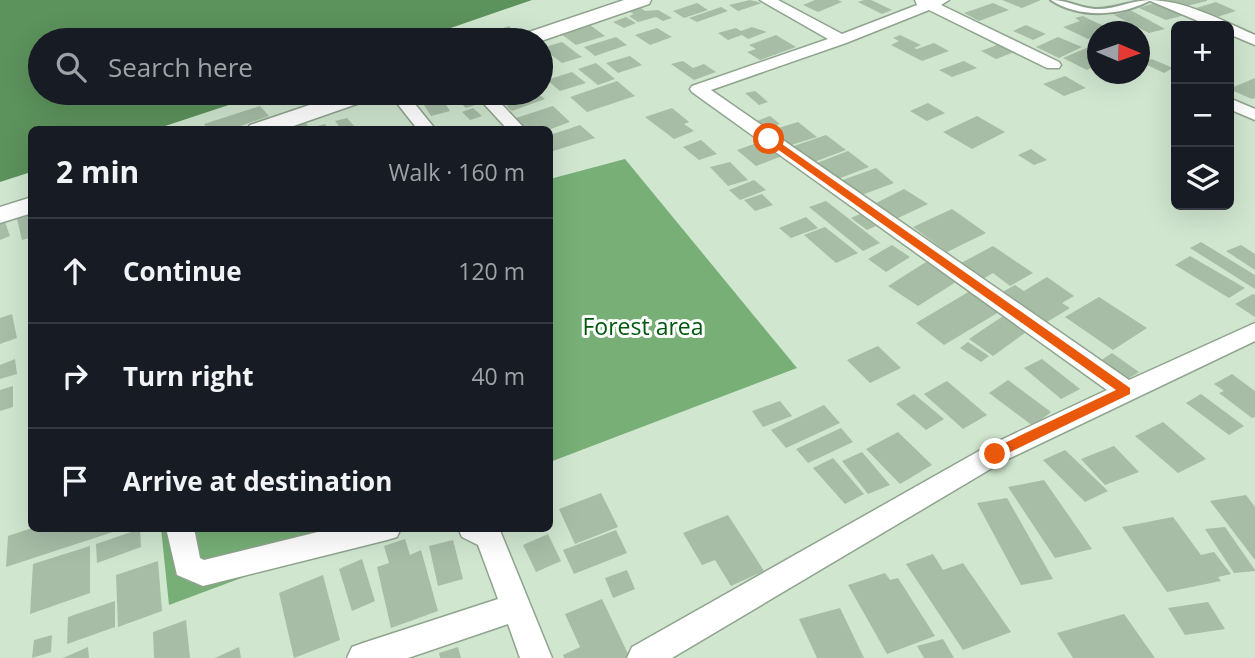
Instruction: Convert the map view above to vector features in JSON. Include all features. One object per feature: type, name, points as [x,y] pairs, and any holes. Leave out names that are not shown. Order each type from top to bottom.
[{"type":"street","points":[[553,30],[642,0]]},
{"type":"street","points":[[767,0],[841,40]]},
{"type":"street","points":[[1155,0],[1210,21]]},
{"type":"street","points":[[1053,65],[930,2],[841,40],[698,89],[1125,391]]},
{"type":"street","points":[[1234,31],[1255,40]]},
{"type":"street","points":[[270,126],[331,105]]},
{"type":"street","points":[[407,105],[425,126]]},
{"type":"street","points":[[494,105],[514,126]]},
{"type":"street","points":[[1234,105],[1255,115]]},
{"type":"street","points":[[0,215],[28,206]]},
{"type":"street","points":[[643,658],[995,454],[1255,331]]},
{"type":"street","points":[[181,532],[187,566],[204,573],[371,532]]},
{"type":"street","points":[[480,532],[489,537],[536,658]]},
{"type":"street","points":[[363,658],[517,607]]},
{"type":"lane","points":[[1055,0],[1081,11],[1094,13],[1147,0]]},
{"type":"green space","name":"Forest area","points":[[625,159],[797,368],[553,461],[553,178]]},
{"type":"green space","points":[[161,532],[364,532],[169,605]]},
{"type":"shaded area","points":[[0,0],[532,0],[451,28],[28,28],[28,105],[229,105],[165,126],[28,126],[28,173],[0,182]]},
{"type":"building","points":[[750,0],[762,3],[738,11],[729,5]]},
{"type":"building","points":[[815,0],[842,2],[818,12],[803,5]]},
{"type":"building","points":[[871,0],[892,10],[882,14],[858,2]]},
{"type":"building","points":[[1002,0],[1041,0],[1022,8]]},
{"type":"building","points":[[1167,0],[1207,0],[1207,1],[1182,7]]},
{"type":"building","points":[[1157,2],[1185,15],[1166,20],[1139,8]]},
{"type":"building","points":[[1216,2],[1236,11],[1217,17],[1196,8]]},
{"type":"building","points":[[697,3],[708,10],[684,18],[673,11]]},
{"type":"building","points":[[993,3],[1009,10],[979,21],[964,13]]},
{"type":"building","points":[[721,7],[728,11],[697,22],[689,18]]},
{"type":"building","points":[[641,8],[645,11],[658,10],[672,18],[663,21],[656,17],[638,22],[629,16],[634,14],[630,12]]},
{"type":"building","points":[[1130,10],[1165,29],[1150,33],[1150,21],[1126,21],[1114,15]]},
{"type":"building","points":[[1083,16],[1094,21],[1087,21],[1087,39],[1063,27],[1080,21],[1075,18]]},
{"type":"building","points":[[626,17],[636,23],[624,28],[613,22]]},
{"type":"building","points":[[590,25],[605,36],[576,45],[561,34]]},
{"type":"building","points":[[1026,25],[1046,34],[1033,40],[1013,31]]},
{"type":"building","points":[[752,27],[767,32],[748,39],[742,35],[728,40],[718,33],[736,28],[741,31]]},
{"type":"building","points":[[657,28],[672,37],[650,45],[635,35]]},
{"type":"building","points":[[776,35],[796,47],[760,60],[747,52],[756,49],[749,45]]},
{"type":"building","points":[[900,35],[921,45],[914,48],[917,49],[934,43],[949,51],[922,61],[891,45],[899,41],[893,38]]},
{"type":"building","points":[[616,37],[627,45],[595,56],[584,47]]},
{"type":"building","points":[[1058,37],[1082,47],[1059,58],[1036,47]]},
{"type":"building","points":[[562,42],[582,57],[562,63],[553,56],[553,45]]},
{"type":"building","points":[[1005,42],[1020,50],[996,59],[981,51]]},
{"type":"building","points":[[1087,48],[1087,70],[1063,58]]},
{"type":"building","points":[[630,56],[642,65],[618,73],[606,63]]},
{"type":"building","points":[[1150,60],[1171,69],[1164,73],[1150,66]]},
{"type":"building","points":[[683,61],[693,68],[704,64],[716,72],[694,80],[671,64]]},
{"type":"building","points":[[964,61],[977,68],[952,77],[939,70]]},
{"type":"building","points":[[596,63],[615,79],[598,85],[578,69]]},
{"type":"building","points":[[572,72],[586,83],[560,91],[553,85],[553,78]]},
{"type":"building","points":[[1065,76],[1086,88],[1064,96],[1043,84]]},
{"type":"building","points":[[1255,78],[1255,98],[1234,91],[1234,87]]},
{"type":"building","points":[[617,81],[635,96],[587,112],[570,97]]},
{"type":"building","points":[[755,91],[768,102],[759,105],[745,93]]},
{"type":"building","points":[[928,103],[945,113],[927,121],[910,111]]},
{"type":"building","points":[[424,105],[446,105],[450,111],[431,116]]},
{"type":"building","points":[[509,105],[528,105],[512,111],[506,106]]},
{"type":"building","points":[[260,106],[269,116],[240,126],[204,124]]},
{"type":"building","points":[[553,106],[570,122],[553,128],[553,126],[520,126],[513,119]]},
{"type":"building","points":[[473,108],[482,116],[470,120],[462,112]]},
{"type":"building","points":[[672,108],[689,122],[684,124],[694,131],[674,139],[645,117]]},
{"type":"building","points":[[770,116],[780,124],[767,128],[757,121]]},
{"type":"building","points":[[977,116],[1005,132],[972,149],[943,132]]},
{"type":"building","points":[[347,118],[354,126],[339,126],[335,121]]},
{"type":"building","points":[[798,122],[817,137],[791,145],[772,130]]},
{"type":"building","points":[[580,125],[595,138],[553,151],[553,134]]},
{"type":"building","points":[[826,135],[846,150],[814,162],[794,146]]},
{"type":"building","points":[[701,140],[717,154],[699,160],[683,147]]},
{"type":"building","points":[[763,141],[782,156],[756,166],[737,150]]},
{"type":"building","points":[[1031,149],[1047,160],[1034,165],[1018,155]]},
{"type":"building","points":[[848,151],[869,167],[838,179],[817,163]]},
{"type":"building","points":[[730,162],[748,180],[728,186],[710,167]]},
{"type":"building","points":[[876,168],[894,183],[859,196],[840,181]]},
{"type":"building","points":[[754,180],[766,190],[740,200],[729,190]]},
{"type":"building","points":[[904,189],[928,204],[896,219],[874,204]]},
{"type":"building","points":[[762,194],[773,205],[755,211],[744,200]]},
{"type":"building","points":[[826,201],[880,243],[863,251],[809,207]]},
{"type":"building","points":[[952,209],[986,233],[947,252],[913,227]]},
{"type":"building","points":[[860,214],[876,226],[867,230],[851,218]]},
{"type":"building","points":[[28,215],[28,238],[22,240],[17,219]]},
{"type":"building","points":[[806,217],[818,228],[791,238],[779,228]]},
{"type":"building","points":[[5,222],[10,236],[0,240],[0,224]]},
{"type":"building","points":[[825,227],[858,253],[836,263],[804,235]]},
{"type":"building","points":[[1201,242],[1255,275],[1255,289],[1190,248]]},
{"type":"building","points":[[892,245],[910,257],[886,272],[868,259]]},
{"type":"building","points":[[1241,245],[1255,254],[1255,270],[1226,251]]},
{"type":"building","points":[[993,246],[1033,273],[1010,286],[993,273],[983,279],[961,263]]},
{"type":"building","points":[[1190,256],[1245,288],[1229,298],[1175,265]]},
{"type":"building","points":[[926,262],[956,282],[918,306],[888,286]]},
{"type":"building","points":[[1047,277],[1074,296],[1062,303],[1070,308],[1047,322],[1025,307],[1020,311],[997,295],[1015,285],[1024,291]]},
{"type":"building","points":[[970,291],[999,312],[944,345],[916,323]]},
{"type":"building","points":[[1255,295],[1255,317],[1235,304]]},
{"type":"building","points":[[1099,297],[1147,328],[1113,350],[1065,317]]},
{"type":"building","points":[[12,314],[17,338],[0,344],[0,318]]},
{"type":"building","points":[[1006,314],[1029,330],[993,356],[969,339]]},
{"type":"building","points":[[968,342],[989,356],[981,362],[960,348]]},
{"type":"building","points":[[878,346],[901,368],[870,383],[847,360]]},
{"type":"building","points":[[1112,353],[1139,372],[1123,382],[1097,363]]},
{"type":"building","points":[[15,359],[17,374],[0,379],[0,365]]},
{"type":"building","points":[[1042,359],[1080,389],[1061,399],[1024,368]]},
{"type":"building","points":[[1232,374],[1255,391],[1255,417],[1252,418],[1219,393],[1224,391],[1214,384]]},
{"type":"building","points":[[1008,380],[1051,412],[1033,426],[989,393]]},
{"type":"building","points":[[947,381],[987,415],[963,429],[924,394]]},
{"type":"building","points":[[13,386],[13,407],[0,411],[0,390]]},
{"type":"building","points":[[914,394],[944,419],[926,430],[896,404]]},
{"type":"building","points":[[1201,394],[1244,426],[1229,435],[1186,403]]},
{"type":"building","points":[[780,401],[792,416],[763,427],[752,411]]},
{"type":"building","points":[[824,405],[840,423],[786,448],[771,430]]},
{"type":"building","points":[[1163,422],[1206,459],[1178,473],[1135,436]]},
{"type":"building","points":[[841,428],[853,442],[808,463],[796,449]]},
{"type":"building","points":[[898,432],[932,465],[900,484],[866,449]]},
{"type":"building","points":[[1114,446],[1139,472],[1105,485],[1081,459]]},
{"type":"building","points":[[1065,450],[1108,491],[1085,502],[1043,460]]},
{"type":"building","points":[[862,452],[890,485],[868,494],[842,461]]},
{"type":"building","points":[[833,458],[864,494],[845,504],[813,468]]},
{"type":"building","points":[[1044,480],[1092,549],[1055,558],[1008,487]]},
{"type":"building","points":[[601,493],[618,527],[575,544],[559,509]]},
{"type":"building","points":[[1246,495],[1255,507],[1255,560],[1210,501]]},
{"type":"building","points":[[1007,498],[1053,579],[1021,585],[977,503]]},
{"type":"building","points":[[728,515],[764,571],[731,586],[715,560],[702,565],[683,533]]},
{"type":"building","points":[[1173,517],[1201,555],[1214,552],[1231,574],[1218,577],[1221,581],[1167,592],[1122,527]]},
{"type":"building","points":[[1225,527],[1255,571],[1234,573],[1205,529]]},
{"type":"building","points":[[28,529],[28,532],[113,532],[6,567],[8,536]]},
{"type":"building","points":[[616,530],[627,553],[574,574],[563,550]]},
{"type":"building","points":[[131,532],[140,532],[141,547],[97,563],[96,544]]},
{"type":"building","points":[[548,534],[561,561],[536,572],[523,545]]},
{"type":"building","points":[[405,539],[410,555],[421,550],[438,611],[391,628],[377,567],[389,563],[384,546]]},
{"type":"building","points":[[453,540],[463,579],[438,586],[429,546]]},
{"type":"building","points":[[90,546],[90,593],[30,614],[33,564]]},
{"type":"building","points":[[933,554],[943,570],[963,563],[1011,632],[963,650],[906,564]]},
{"type":"building","points":[[362,559],[375,601],[352,611],[339,569]]},
{"type":"building","points":[[158,561],[162,611],[118,627],[116,575]]},
{"type":"building","points":[[627,570],[635,589],[613,598],[605,578]]},
{"type":"building","points":[[885,573],[890,580],[898,578],[935,636],[887,654],[848,585]]},
{"type":"building","points":[[323,575],[340,640],[294,658],[279,593]]},
{"type":"building","points":[[602,599],[630,658],[564,658],[563,655],[580,647],[565,614]]},
{"type":"building","points":[[115,601],[115,627],[67,644],[68,617]]},
{"type":"building","points":[[1208,602],[1225,629],[1185,635],[1168,608]]},
{"type":"building","points":[[840,608],[864,658],[817,658],[799,619]]},
{"type":"building","points":[[1124,614],[1155,658],[1073,658],[1057,633]]},
{"type":"building","points":[[186,620],[190,658],[154,658],[153,632]]},
{"type":"building","points":[[52,635],[51,652],[32,658],[34,640]]},
{"type":"building","points":[[943,639],[954,658],[924,658],[917,646]]},
{"type":"building","points":[[88,647],[89,658],[63,658]]},
{"type":"building","points":[[239,647],[241,658],[215,658]]},
{"type":"building","points":[[458,647],[461,658],[440,658],[439,653]]},
{"type":"route","points":[[769,139],[1125,391],[995,454]]}]
